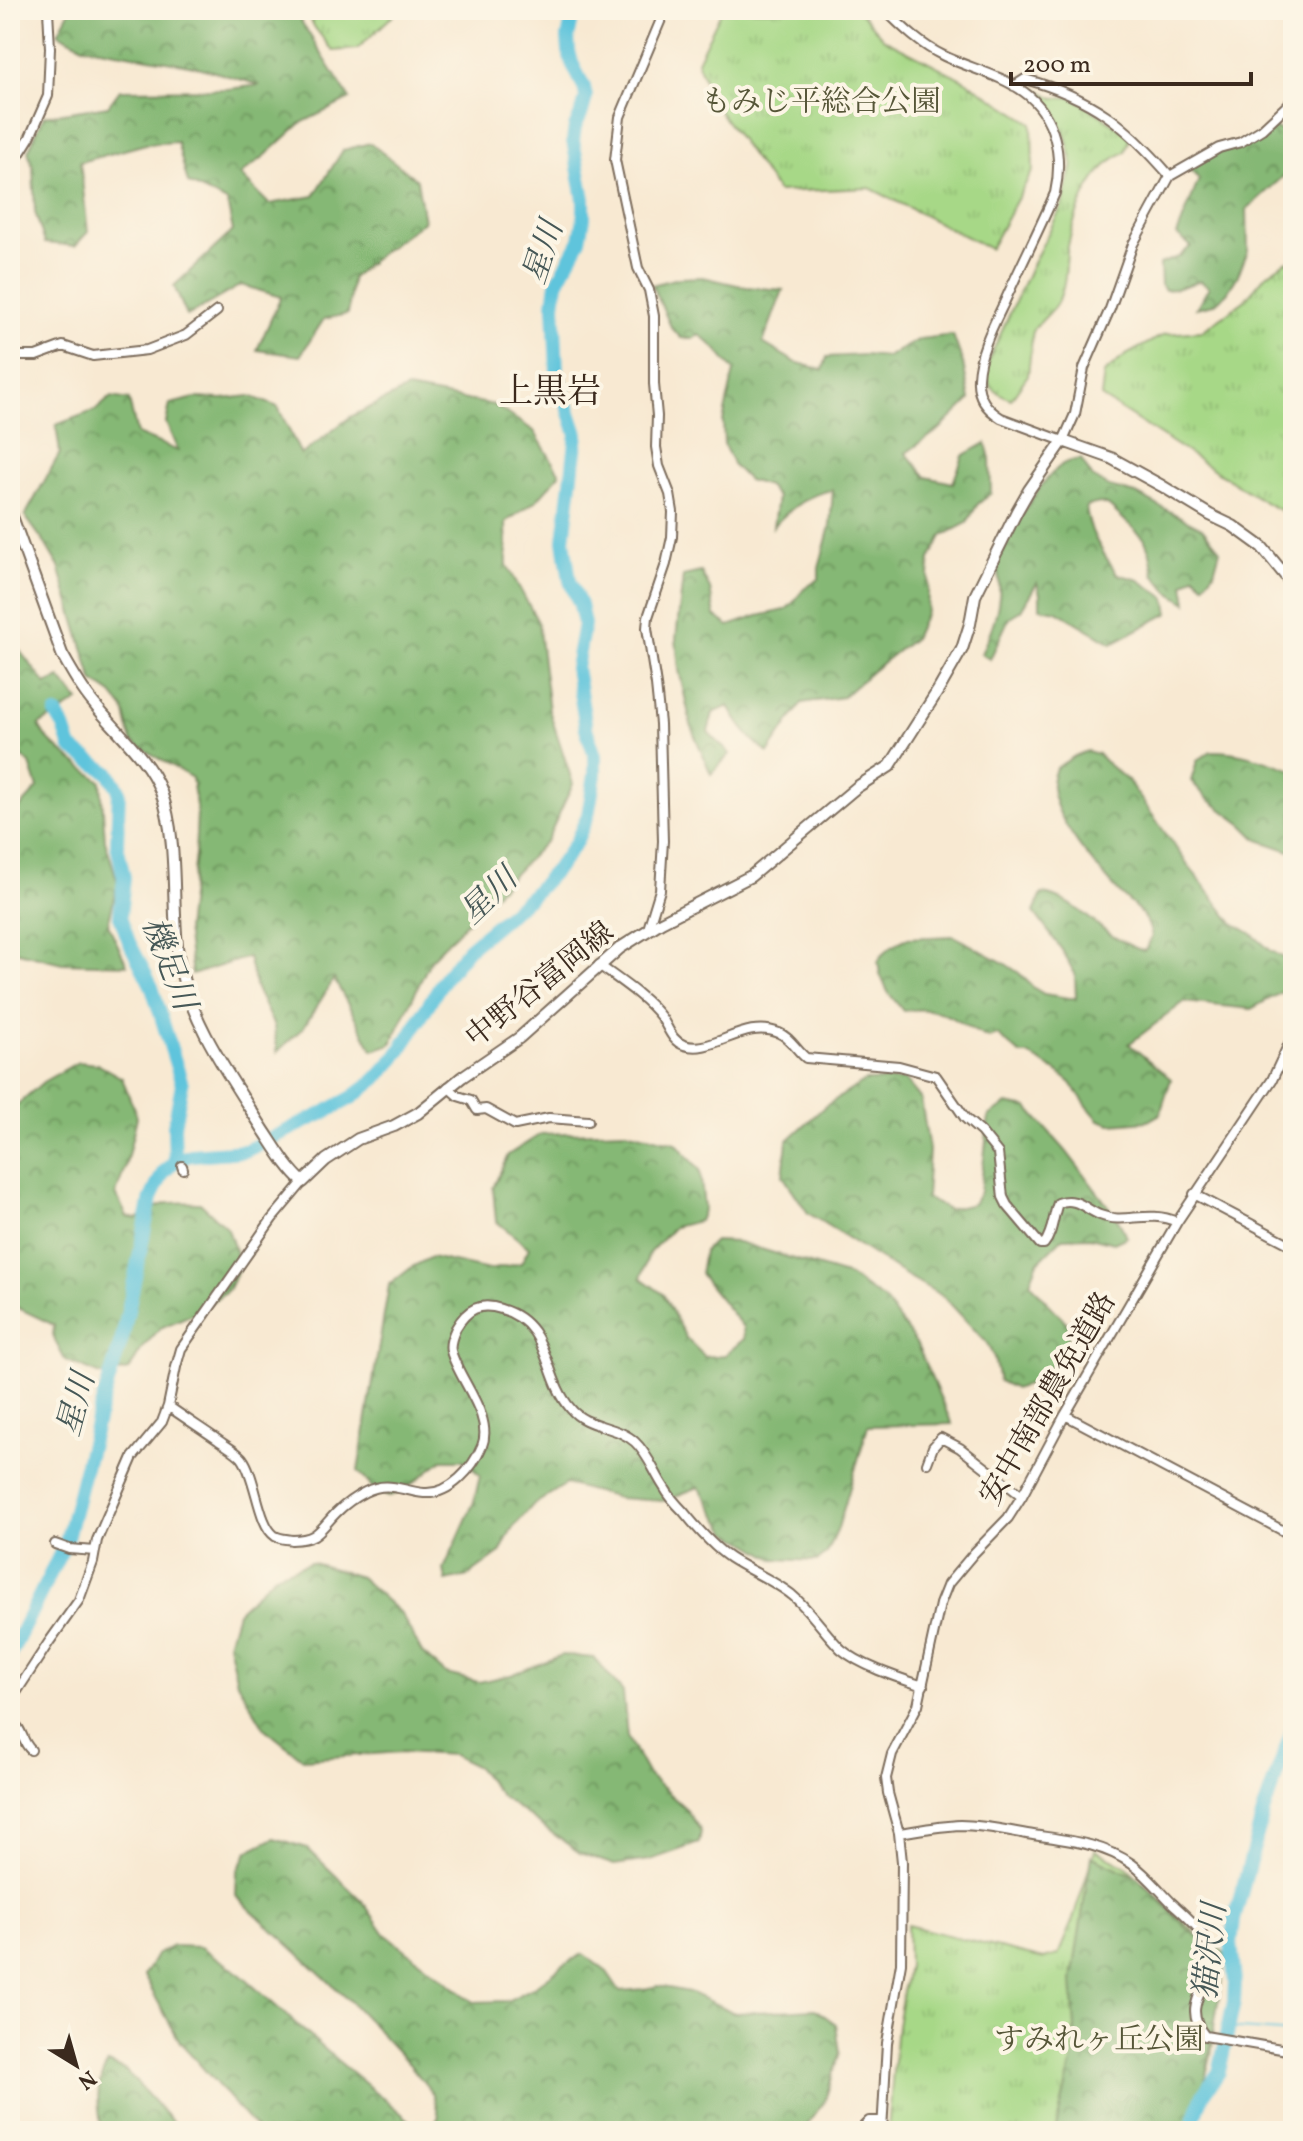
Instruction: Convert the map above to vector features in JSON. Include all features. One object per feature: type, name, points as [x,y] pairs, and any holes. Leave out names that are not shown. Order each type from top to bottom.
[{"type":"main road","name":"中野谷富岡線","points":[[303,1182],[326,1160],[358,1139],[407,1120],[448,1087],[519,1038],[620,948],[648,929],[761,869],[857,787],[890,766],[962,649],[975,596],[1017,511],[1063,441]]},
{"type":"main road","points":[[1063,441],[1111,458],[1233,526],[1262,547],[1293,585]]},
{"type":"main road","points":[[10,511],[62,654],[93,703],[144,763],[160,791],[169,824],[178,955],[185,989],[217,1054],[267,1135],[303,1182]]},
{"type":"street","points":[[10,169],[30,137],[48,96],[48,10]]},
{"type":"street","points":[[648,929],[660,890],[663,841],[660,724],[647,628],[666,564],[673,512],[656,447],[654,316],[649,290],[638,268],[615,160],[620,117],[665,10]]},
{"type":"street","points":[[885,10],[932,49],[1014,86],[1030,97],[1053,131],[1058,180],[1055,193],[986,345],[978,379],[987,408],[1001,418],[1063,441],[1075,414],[1084,368],[1110,309],[1133,244],[1170,176],[1219,148],[1241,142],[1262,129],[1293,100]]},
{"type":"street","points":[[1014,86],[1025,79],[1089,102],[1133,135],[1170,176]]},
{"type":"street","points":[[10,356],[36,356],[63,346],[93,356],[147,350],[186,335],[217,311]]},
{"type":"street","points":[[599,965],[660,1015],[676,1041],[685,1046],[703,1047],[749,1030],[774,1031],[783,1034],[806,1058],[884,1064],[936,1076],[965,1118],[998,1153],[1003,1197],[1040,1244],[1048,1240],[1058,1203],[1064,1201],[1078,1202],[1100,1215],[1118,1218],[1154,1215],[1177,1222]]},
{"type":"street","name":"安中南部農免道路","points":[[882,2131],[887,2043],[901,1963],[902,1862],[899,1833],[886,1778],[892,1754],[918,1705],[940,1604],[948,1584],[1008,1518],[1022,1496],[1065,1415],[1177,1222],[1272,1080],[1293,1035]]},
{"type":"street","points":[[448,1087],[458,1096],[471,1100],[477,1110],[486,1109],[515,1125],[549,1118],[588,1121]]},
{"type":"street","points":[[10,1697],[79,1600],[88,1580],[105,1518],[133,1457],[162,1422],[181,1349],[272,1219],[303,1182]]},
{"type":"street","points":[[1194,1194],[1293,1246]]},
{"type":"street","points":[[168,1406],[243,1459],[266,1525],[274,1535],[306,1540],[320,1532],[337,1512],[357,1496],[369,1490],[397,1486],[433,1493],[447,1488],[463,1474],[484,1443],[484,1428],[478,1407],[450,1347],[453,1334],[465,1314],[477,1308],[492,1306],[506,1310],[531,1326],[562,1396],[571,1409],[578,1416],[623,1433],[635,1442],[683,1512],[727,1556],[768,1578],[794,1597],[845,1652],[889,1675],[923,1686]]},
{"type":"street","points":[[1065,1415],[1293,1536]]},
{"type":"street","points":[[927,1463],[933,1447],[941,1438],[960,1448],[1022,1496]]},
{"type":"street","points":[[55,1544],[69,1549],[95,1551]]},
{"type":"street","points":[[10,1719],[20,1727],[31,1750]]},
{"type":"street","points":[[899,1833],[961,1825],[1086,1844],[1109,1851],[1133,1865],[1198,1928],[1208,1944],[1212,1957],[1209,1974],[1197,1998],[1194,2014],[1198,2028],[1205,2036],[1293,2051]]},
{"type":"street","points":[[859,2131],[869,2121],[882,2121]]},
{"type":"green space","points":[[70,10],[294,10],[350,99],[301,123],[240,175],[269,204],[314,196],[343,150],[370,143],[417,180],[424,221],[352,278],[348,314],[324,319],[300,356],[257,350],[281,297],[241,285],[187,316],[174,286],[233,231],[227,202],[188,183],[177,142],[146,144],[80,162],[88,232],[75,246],[45,243],[35,212],[33,167],[28,151],[44,116],[108,106],[120,90],[228,89],[260,85],[194,66],[83,46],[58,33]]},
{"type":"green space","points":[[305,10],[399,10],[357,49],[333,51]]},
{"type":"green space","name":"もみじ平総合公園","points":[[722,10],[858,10],[884,39],[964,80],[1032,123],[1033,170],[990,249],[870,188],[778,192],[714,104],[697,61]]},
{"type":"green space","points":[[1033,87],[1054,98],[1076,99],[1131,136],[1125,152],[1103,169],[1080,205],[1068,246],[1061,295],[1050,313],[1033,329],[1028,375],[1011,399],[991,387],[987,364],[1063,204],[1073,164],[1053,107]]},
{"type":"green space","points":[[1270,127],[1293,133],[1293,174],[1286,174],[1247,209],[1248,251],[1237,277],[1227,293],[1214,304],[1196,308],[1209,287],[1200,281],[1165,290],[1161,285],[1160,264],[1179,257],[1191,246],[1177,235],[1199,179],[1190,170],[1202,160],[1225,149],[1244,146]]},
{"type":"green space","points":[[1293,260],[1293,517],[1266,503],[1101,397],[1104,373],[1126,355],[1165,334],[1202,331],[1244,301],[1265,276]]},
{"type":"green space","points":[[703,277],[746,287],[783,290],[763,343],[795,362],[823,370],[827,357],[887,357],[920,339],[953,335],[963,363],[970,400],[940,429],[906,453],[926,477],[953,483],[963,456],[986,443],[991,493],[977,505],[967,523],[942,536],[930,559],[927,610],[914,638],[843,697],[802,703],[768,753],[736,720],[729,706],[713,713],[708,732],[730,754],[711,774],[692,729],[679,670],[676,639],[683,576],[701,572],[710,589],[715,616],[729,626],[785,610],[804,589],[819,579],[830,526],[833,490],[800,503],[773,527],[777,497],[768,486],[748,480],[734,466],[724,445],[723,421],[734,371],[699,334],[693,339],[681,338],[671,327],[652,285],[678,278]]},
{"type":"green space","points":[[407,389],[494,405],[534,431],[560,474],[537,500],[506,522],[507,565],[538,622],[549,710],[573,784],[547,840],[431,959],[391,1044],[373,1050],[334,979],[303,1028],[277,1052],[274,1026],[256,989],[248,957],[192,975],[186,929],[197,813],[192,778],[132,742],[124,709],[112,694],[93,681],[59,567],[25,516],[60,453],[56,425],[96,410],[111,397],[129,400],[137,434],[178,451],[166,423],[170,404],[195,398],[250,396],[278,407],[301,455],[350,417]]},
{"type":"green space","points":[[1081,459],[1092,477],[1109,487],[1136,494],[1202,528],[1220,550],[1214,572],[1204,585],[1195,575],[1184,584],[1187,603],[1169,592],[1154,574],[1144,538],[1109,506],[1100,503],[1086,506],[1093,533],[1117,574],[1139,580],[1166,598],[1169,613],[1112,643],[1057,611],[1040,608],[1037,583],[1021,610],[1009,618],[990,659],[981,654],[998,604],[999,557],[1044,482],[1063,464]]},
{"type":"green space","points":[[10,650],[19,650],[46,684],[60,678],[79,701],[39,725],[56,747],[101,781],[105,840],[118,883],[108,924],[127,965],[62,963],[10,950],[10,814],[17,811],[38,788],[30,764],[10,749]]},
{"type":"green space","points":[[1087,751],[1098,754],[1128,781],[1232,922],[1293,963],[1293,986],[1251,1009],[1184,1002],[1129,1044],[1171,1079],[1160,1114],[1148,1121],[1111,1124],[1099,1120],[1071,1083],[1029,1055],[1021,1055],[998,1035],[988,1038],[939,1012],[903,1011],[888,992],[878,962],[892,946],[907,938],[954,936],[1004,963],[1044,994],[1076,998],[1075,974],[1034,912],[1042,894],[1061,899],[1121,941],[1143,951],[1147,948],[1152,936],[1146,921],[1088,857],[1068,829],[1055,800],[1052,785],[1056,768]]},
{"type":"green space","points":[[1211,751],[1243,754],[1293,770],[1293,852],[1258,840],[1191,781],[1197,761]]},
{"type":"green space","points":[[78,1062],[97,1064],[122,1078],[137,1117],[116,1194],[127,1217],[137,1219],[167,1204],[200,1203],[228,1229],[240,1265],[228,1290],[197,1312],[160,1328],[129,1370],[101,1375],[65,1360],[53,1337],[54,1325],[10,1302],[10,1111],[43,1082]]},
{"type":"green space","points":[[905,1080],[921,1099],[929,1150],[926,1198],[948,1210],[973,1204],[980,1192],[989,1116],[1007,1104],[1028,1108],[1066,1151],[1117,1218],[1127,1237],[1114,1243],[1090,1237],[1062,1238],[1038,1262],[1030,1282],[1068,1324],[1068,1347],[1037,1380],[1015,1389],[999,1381],[987,1343],[944,1297],[808,1213],[783,1176],[787,1141],[824,1107],[865,1081]]},
{"type":"green space","points":[[625,1131],[676,1143],[700,1170],[704,1208],[699,1221],[674,1227],[649,1253],[641,1278],[663,1294],[686,1338],[705,1357],[725,1355],[744,1339],[743,1327],[700,1274],[704,1251],[714,1241],[738,1242],[849,1276],[885,1301],[916,1343],[952,1424],[868,1426],[838,1528],[827,1553],[818,1561],[774,1559],[727,1531],[699,1487],[663,1501],[618,1498],[566,1484],[532,1506],[511,1530],[500,1553],[468,1576],[446,1581],[444,1569],[474,1502],[480,1475],[463,1460],[442,1460],[405,1489],[389,1497],[375,1491],[358,1471],[389,1285],[431,1257],[489,1270],[521,1263],[529,1248],[496,1221],[493,1188],[508,1155],[541,1134]]},
{"type":"green space","points":[[310,1562],[360,1577],[401,1614],[422,1653],[446,1674],[479,1682],[511,1675],[562,1655],[594,1658],[623,1692],[627,1737],[648,1775],[685,1808],[701,1831],[699,1843],[650,1860],[614,1865],[580,1853],[502,1797],[477,1767],[453,1755],[402,1752],[303,1759],[265,1729],[237,1682],[228,1643],[237,1612],[275,1575]]},
{"type":"green space","points":[[274,1838],[307,1848],[363,1902],[385,1934],[473,2002],[507,2001],[533,1988],[583,1954],[607,1972],[620,1991],[658,1986],[689,1992],[735,2013],[815,2009],[836,2024],[840,2052],[825,2100],[803,2131],[535,2131],[518,2127],[510,2131],[258,2131],[180,2042],[144,1976],[156,1955],[173,1946],[200,1947],[234,1969],[420,2129],[432,2126],[439,2116],[433,2094],[410,2065],[351,2002],[236,1896],[237,1872],[248,1851]]},
{"type":"green space","name":"すみれヶ丘公園","points":[[1095,1850],[1126,1866],[1195,1932],[1203,1946],[1200,2039],[1213,2043],[1202,2083],[1159,2131],[888,2131],[897,2025],[908,1966],[907,1925],[1044,1959],[1058,1955]]},
{"type":"green space","points":[[1091,1856],[1137,1877],[1189,1930],[1226,1954],[1197,2131],[1055,2131],[1076,2046],[1072,1980]]},
{"type":"green space","points":[[108,2063],[125,2070],[181,2131],[102,2131],[99,2088]]},
{"type":"waterway","name":"星川","points":[[10,1655],[66,1542],[97,1420],[123,1335],[151,1198],[163,1173],[175,1161],[191,1155],[245,1151],[324,1113],[353,1097],[376,1079],[395,1058],[445,977],[469,948],[533,894],[560,865],[576,842],[588,815],[595,756],[586,728],[576,668],[584,624],[570,581],[564,540],[577,434],[557,373],[554,304],[557,283],[580,240],[584,218],[584,199],[573,141],[586,97],[569,51],[572,19],[566,10]]},
{"type":"waterway","name":"機足川","points":[[56,714],[71,748],[109,773],[119,790],[117,844],[124,878],[120,916],[129,942],[152,987],[182,1084],[174,1126],[175,1161]]},
{"type":"waterway","name":"猫沢川","points":[[1190,2131],[1203,2095],[1219,2072],[1234,2002],[1231,1943],[1234,1920],[1264,1810],[1293,1728]]},
{"type":"waterway","points":[[1227,2028],[1293,2033]]},
{"type":"district","name":"上黒岩","points":[[550,390]]}]
